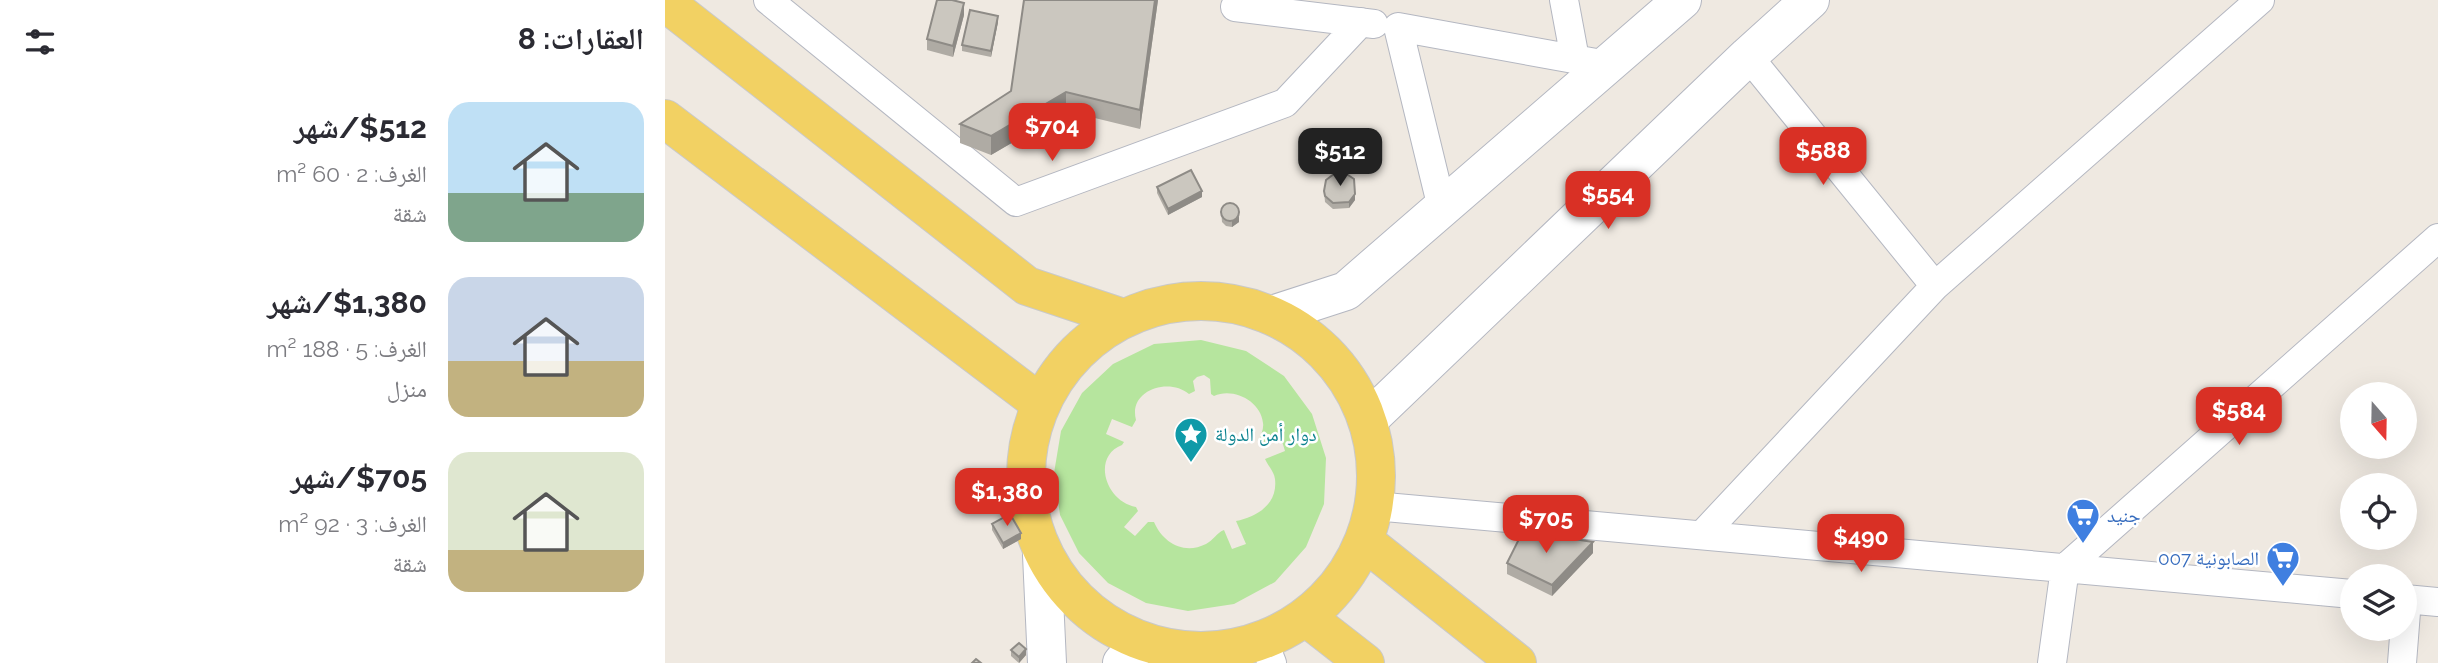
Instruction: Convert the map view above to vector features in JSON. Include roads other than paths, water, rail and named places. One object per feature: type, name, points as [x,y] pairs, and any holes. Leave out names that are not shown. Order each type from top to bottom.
[{"type":"main road","points":[[1272,315],[1346,291],[1442,208],[1591,62],[1682,0]]},
{"type":"main road","points":[[1368,420],[1748,56],[1810,0]]},
{"type":"main road","points":[[665,2],[1027,286],[1123,318]]},
{"type":"main road","points":[[665,119],[1040,403]]},
{"type":"main road","points":[[1042,555],[1067,592],[1131,652],[1268,652],[1341,583],[1369,523],[1377,463],[1368,420],[1346,377],[1313,340],[1272,315],[1223,302],[1172,303],[1123,318],[1074,354],[1040,403],[1025,453],[1026,506],[1042,555],[1047,663]]},
{"type":"main road","points":[[1369,523],[1517,663]]},
{"type":"main road","points":[[1306,617],[1365,663]]},
{"type":"street","points":[[768,0],[1016,202],[1285,103],[1378,19]]},
{"type":"street","points":[[1564,0],[1591,62]]},
{"type":"street","points":[[1702,536],[1935,286],[2260,0]]},
{"type":"street","points":[[1235,7],[1378,19],[1591,62]]},
{"type":"street","points":[[1378,19],[1442,208]]},
{"type":"street","points":[[1748,56],[1935,286]]},
{"type":"street","points":[[2052,663],[2065,568],[2438,238]]},
{"type":"street","points":[[1369,523],[1702,536],[2340,593]]},
{"type":"street","points":[[2417,600],[2438,602]]},
{"type":"street","points":[[2402,663],[2403,641]]},
{"type":"place","name":"دوار أمن الدولة","points":[[1191,464]]},
{"type":"place","name":"جنيد","points":[[2083,545]]},
{"type":"place","name":"الصابونية 007","points":[[2283,588]]}]
